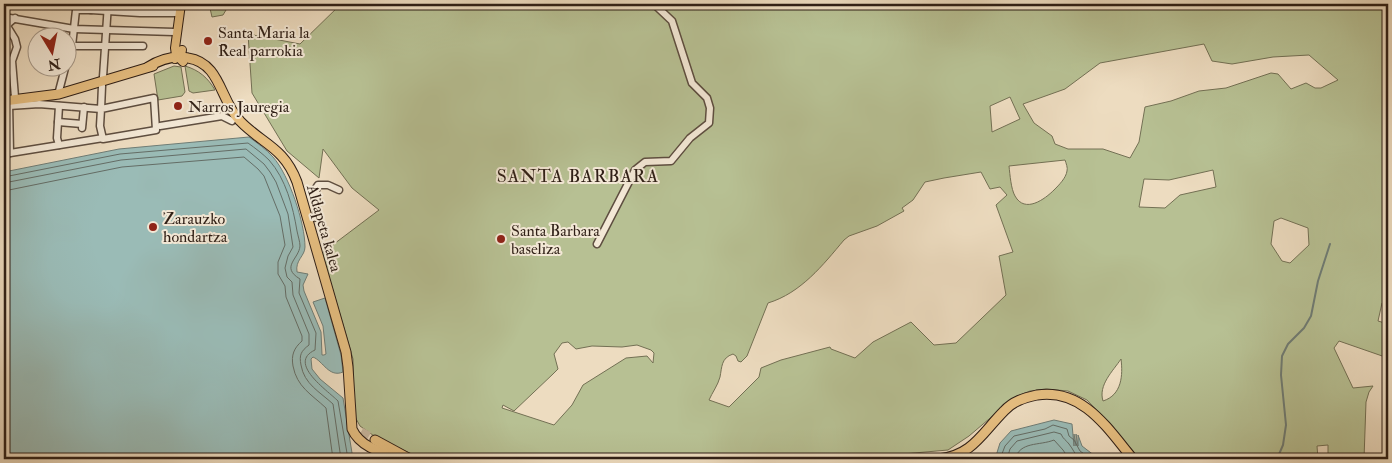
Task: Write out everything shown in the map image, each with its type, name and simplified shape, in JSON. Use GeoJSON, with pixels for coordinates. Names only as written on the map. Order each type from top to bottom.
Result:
{"type":"FeatureCollection","features":[{"type":"Feature","properties":{"kind":"highway"},"geometry":{"type":"LineString","coordinates":[[178,50],[206,65],[215,75]]}},
{"type":"Feature","properties":{"kind":"highway"},"geometry":{"type":"LineString","coordinates":[[9,101],[59,94],[154,64],[172,62],[178,50]]}},
{"type":"Feature","properties":{"kind":"highway"},"geometry":{"type":"LineString","coordinates":[[178,50],[194,65],[215,75]]}},
{"type":"Feature","properties":{"kind":"highway","name":"Aldapeta kalea"},"geometry":{"type":"LineString","coordinates":[[215,75],[235,116],[278,151],[295,176],[346,352],[352,430],[361,442],[404,459]]}},
{"type":"Feature","properties":{"kind":"highway"},"geometry":{"type":"LineString","coordinates":[[938,459],[952,457],[969,448],[1005,410],[1016,402],[1024,398],[1051,394],[1071,398],[1088,408],[1133,459]]}},
{"type":"Feature","properties":{"kind":"highway"},"geometry":{"type":"LineString","coordinates":[[350,416],[354,426],[361,432]]}},
{"type":"Feature","properties":{"kind":"highway"},"geometry":{"type":"LineString","coordinates":[[375,440],[410,459]]}},
{"type":"Feature","properties":{"kind":"main road"},"geometry":{"type":"LineString","coordinates":[[154,64],[178,50],[181,4]]}},
{"type":"Feature","properties":{"kind":"street"},"geometry":{"type":"LineString","coordinates":[[103,77],[108,4]]}},
{"type":"Feature","properties":{"kind":"street"},"geometry":{"type":"LineString","coordinates":[[597,244],[635,170],[646,162],[671,161],[690,138],[709,123],[709,103],[707,98],[692,83],[672,21],[654,4]]}},
{"type":"Feature","properties":{"kind":"street"},"geometry":{"type":"LineString","coordinates":[[74,28],[76,10],[90,7],[107,12],[176,13]]}},
{"type":"Feature","properties":{"kind":"street"},"geometry":{"type":"LineString","coordinates":[[9,101],[101,109],[154,98],[156,130],[7,154],[10,130],[9,101],[12,61],[17,47],[15,39],[7,26],[16,16]]}},
{"type":"Feature","properties":{"kind":"street"},"geometry":{"type":"LineString","coordinates":[[4,17],[16,16],[58,28]]}},
{"type":"Feature","properties":{"kind":"street"},"geometry":{"type":"LineString","coordinates":[[78,29],[105,30],[178,50]]}},
{"type":"Feature","properties":{"kind":"street"},"geometry":{"type":"LineString","coordinates":[[78,46],[143,46]]}},
{"type":"Feature","properties":{"kind":"street"},"geometry":{"type":"LineString","coordinates":[[59,91],[62,78]]}},
{"type":"Feature","properties":{"kind":"street"},"geometry":{"type":"LineString","coordinates":[[102,86],[100,126],[102,138]]}},
{"type":"Feature","properties":{"kind":"street"},"geometry":{"type":"LineString","coordinates":[[59,106],[59,145]]}},
{"type":"Feature","properties":{"kind":"street"},"geometry":{"type":"LineString","coordinates":[[58,122],[82,126],[84,107]]}},
{"type":"Feature","properties":{"kind":"street"},"geometry":{"type":"LineString","coordinates":[[160,126],[222,116],[232,121]]}},
{"type":"Feature","properties":{"kind":"street"},"geometry":{"type":"LineString","coordinates":[[307,219],[317,217],[316,188],[318,184],[328,185],[339,190]]}},
{"type":"Feature","properties":{"kind":"green space"},"geometry":{"type":"Polygon","coordinates":[[[209,4],[225,4],[226,10],[223,15],[212,17],[209,4]]]}},
{"type":"Feature","properties":{"kind":"green space"},"geometry":{"type":"Polygon","coordinates":[[[341,4],[1388,4],[1388,303],[1382,303],[1378,321],[1388,324],[1388,358],[1339,341],[1334,348],[1353,388],[1373,386],[1366,402],[1364,459],[1328,459],[1328,445],[1317,446],[1318,459],[1296,459],[1295,455],[1282,459],[1140,459],[1087,400],[1068,391],[1046,389],[1030,391],[1015,397],[969,436],[948,450],[880,456],[874,459],[441,459],[414,455],[377,438],[360,426],[354,415],[353,359],[322,253],[379,210],[352,188],[323,149],[319,178],[287,151],[252,93],[248,34],[300,44],[341,4]],[[1204,44],[1100,63],[1065,89],[1023,104],[1034,123],[1052,136],[1055,144],[1068,149],[1103,149],[1130,158],[1139,142],[1145,107],[1171,101],[1199,91],[1226,88],[1271,73],[1278,74],[1291,89],[1306,83],[1315,88],[1321,88],[1338,80],[1309,55],[1273,57],[1232,64],[1212,61],[1204,44]],[[1010,97],[990,106],[992,132],[1020,119],[1010,97]],[[1065,160],[1009,166],[1015,196],[1024,204],[1040,201],[1064,179],[1067,168],[1065,160]],[[1213,170],[1169,180],[1144,179],[1139,207],[1165,208],[1180,195],[1216,187],[1213,170]],[[981,172],[925,182],[913,200],[902,208],[904,211],[877,226],[849,236],[801,285],[768,303],[747,356],[741,362],[733,354],[726,358],[718,383],[709,400],[729,407],[759,377],[761,368],[781,360],[830,347],[855,358],[873,342],[911,322],[934,345],[956,343],[1006,295],[999,256],[1013,252],[996,205],[1007,195],[1000,187],[990,189],[981,172]],[[1281,218],[1274,221],[1271,244],[1282,261],[1290,263],[1309,245],[1308,228],[1281,218]],[[568,342],[562,343],[554,354],[558,369],[514,411],[503,405],[502,408],[554,425],[572,405],[583,385],[626,358],[647,356],[653,363],[654,353],[637,345],[622,347],[592,346],[576,349],[568,342]],[[1121,359],[1107,378],[1103,389],[1103,401],[1118,389],[1122,371],[1121,359]]]}},
{"type":"Feature","properties":{"kind":"green space"},"geometry":{"type":"Polygon","coordinates":[[[174,66],[181,67],[185,92],[182,96],[158,100],[154,74],[174,66]]]}},
{"type":"Feature","properties":{"kind":"green space"},"geometry":{"type":"Polygon","coordinates":[[[185,66],[203,75],[215,90],[193,93],[189,91],[185,66]]]}},
{"type":"Feature","properties":{"kind":"water"},"geometry":{"type":"Polygon","coordinates":[[[249,137],[267,151],[279,165],[295,200],[302,225],[305,247],[297,264],[297,272],[308,274],[303,285],[304,291],[321,332],[322,355],[326,354],[323,326],[313,302],[325,298],[341,355],[343,372],[334,373],[330,371],[313,357],[311,359],[312,369],[320,379],[343,398],[353,459],[4,459],[4,172],[119,149],[249,137]]]}},
{"type":"Feature","properties":{"kind":"water"},"geometry":{"type":"Polygon","coordinates":[[[1054,420],[1072,424],[1074,446],[1074,434],[1076,446],[1076,434],[1078,446],[1078,435],[1082,446],[1095,456],[1096,459],[995,459],[1000,443],[1011,431],[1054,420]]]}},
{"type":"Feature","properties":{"kind":"waterway"},"geometry":{"type":"LineString","coordinates":[[1277,459],[1283,445],[1286,425],[1281,375],[1282,356],[1288,344],[1304,328],[1311,316],[1318,281],[1330,244]]}},
{"type":"Feature","properties":{"kind":"tunnel"},"geometry":{"type":"LineString","coordinates":[[361,432],[375,440]]}},
{"type":"Feature","properties":{"kind":"place","name":"Santa Maria la Real parrokia"},"geometry":{"type":"Point","coordinates":[208,41]}},
{"type":"Feature","properties":{"kind":"place","name":"Narros Jauregia"},"geometry":{"type":"Point","coordinates":[178,106]}},
{"type":"Feature","properties":{"kind":"place","name":"Zarauzko hondartza"},"geometry":{"type":"Point","coordinates":[153,227]}},
{"type":"Feature","properties":{"kind":"place","name":"Santa Barbara baseliza"},"geometry":{"type":"Point","coordinates":[501,239]}},
{"type":"Feature","properties":{"kind":"district","name":"SANTA BARBARA"},"geometry":{"type":"Point","coordinates":[578,176]}}]}
